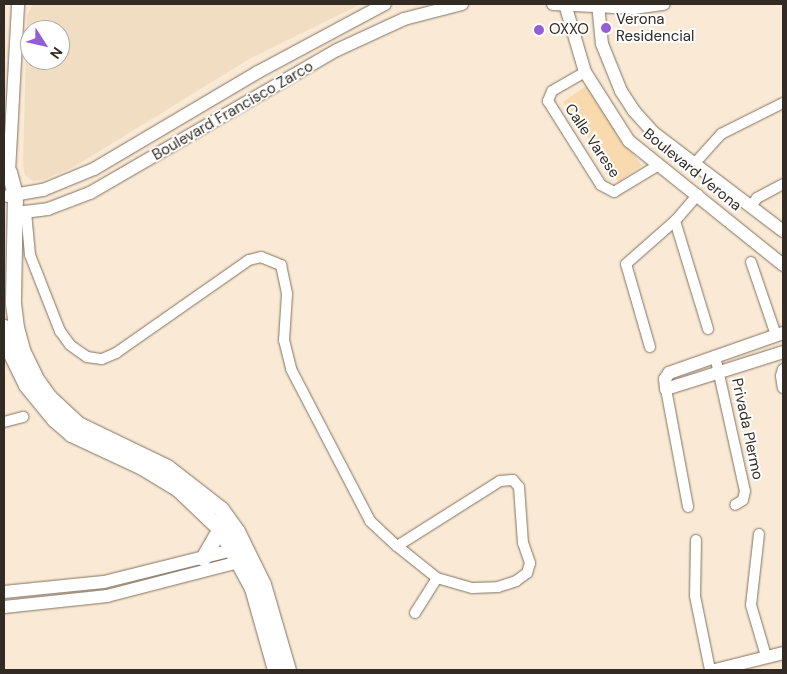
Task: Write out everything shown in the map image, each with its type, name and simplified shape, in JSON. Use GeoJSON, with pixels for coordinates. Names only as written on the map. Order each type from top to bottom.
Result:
{"type":"FeatureCollection","features":[{"type":"Feature","properties":{"kind":"main road"},"geometry":{"type":"LineString","coordinates":[[9,172],[8,194],[15,213],[13,303],[16,327],[22,350],[49,397],[78,424],[147,456],[185,479],[221,509],[243,554],[263,584],[288,670]]}},
{"type":"Feature","properties":{"kind":"main road"},"geometry":{"type":"LineString","coordinates":[[4,327],[11,354],[26,385],[54,419],[70,434],[142,467],[178,489],[243,554],[275,670]]}},
{"type":"Feature","properties":{"kind":"main road"},"geometry":{"type":"LineString","coordinates":[[203,558],[220,529]]}},
{"type":"Feature","properties":{"kind":"street"},"geometry":{"type":"LineString","coordinates":[[9,172],[18,4]]}},
{"type":"Feature","properties":{"kind":"street","name":"Boulevard Francisco Zarco"},"geometry":{"type":"LineString","coordinates":[[8,194],[43,190],[94,169],[258,72],[386,4]]}},
{"type":"Feature","properties":{"kind":"street","name":"Boulevard Francisco Zarco"},"geometry":{"type":"LineString","coordinates":[[15,213],[48,209],[90,193],[337,50],[375,31],[430,10],[462,4]]}},
{"type":"Feature","properties":{"kind":"street"},"geometry":{"type":"LineString","coordinates":[[561,4],[634,8],[664,4]]}},
{"type":"Feature","properties":{"kind":"street","name":"Boulevard Verona"},"geometry":{"type":"LineString","coordinates":[[561,4],[585,72],[617,126],[657,166],[698,196],[783,265]]}},
{"type":"Feature","properties":{"kind":"street","name":"Boulevard Verona"},"geometry":{"type":"LineString","coordinates":[[598,5],[602,44],[621,91],[654,133],[783,231]]}},
{"type":"Feature","properties":{"kind":"street","name":"Calle Varese"},"geometry":{"type":"LineString","coordinates":[[585,72],[552,91],[548,101],[601,185],[614,192],[657,166]]}},
{"type":"Feature","properties":{"kind":"street"},"geometry":{"type":"LineString","coordinates":[[695,163],[721,134],[783,103]]}},
{"type":"Feature","properties":{"kind":"street"},"geometry":{"type":"LineString","coordinates":[[751,206],[757,198],[783,184]]}},
{"type":"Feature","properties":{"kind":"street"},"geometry":{"type":"LineString","coordinates":[[650,347],[626,264],[675,221],[698,196]]}},
{"type":"Feature","properties":{"kind":"street"},"geometry":{"type":"LineString","coordinates":[[15,213],[60,331],[70,345],[87,357],[102,359],[116,353],[249,260],[262,258],[281,265],[288,294],[284,340],[291,370],[370,521],[397,546],[438,578],[472,588],[498,587],[527,573],[530,563],[523,543],[521,493],[517,483],[513,480],[500,482],[397,546]]}},
{"type":"Feature","properties":{"kind":"street"},"geometry":{"type":"LineString","coordinates":[[675,221],[708,329]]}},
{"type":"Feature","properties":{"kind":"street"},"geometry":{"type":"LineString","coordinates":[[688,507],[664,379],[669,373],[780,334],[751,262]]}},
{"type":"Feature","properties":{"kind":"street"},"geometry":{"type":"LineString","coordinates":[[666,389],[719,370],[783,352]]}},
{"type":"Feature","properties":{"kind":"street","name":"Privada Plermo"},"geometry":{"type":"LineString","coordinates":[[715,356],[745,492],[742,500],[735,504]]}},
{"type":"Feature","properties":{"kind":"street"},"geometry":{"type":"LineString","coordinates":[[783,369],[781,376],[783,388]]}},
{"type":"Feature","properties":{"kind":"street"},"geometry":{"type":"LineString","coordinates":[[4,422],[23,417]]}},
{"type":"Feature","properties":{"kind":"street"},"geometry":{"type":"LineString","coordinates":[[759,534],[752,605],[766,656]]}},
{"type":"Feature","properties":{"kind":"street"},"geometry":{"type":"LineString","coordinates":[[696,540],[695,596],[710,670]]}},
{"type":"Feature","properties":{"kind":"street"},"geometry":{"type":"LineString","coordinates":[[4,592],[86,585],[203,558],[243,554]]}},
{"type":"Feature","properties":{"kind":"street"},"geometry":{"type":"LineString","coordinates":[[4,606],[106,596],[243,554]]}},
{"type":"Feature","properties":{"kind":"street"},"geometry":{"type":"LineString","coordinates":[[415,613],[438,578]]}},
{"type":"Feature","properties":{"kind":"street"},"geometry":{"type":"LineString","coordinates":[[715,670],[741,667],[766,656],[783,653]]}},
{"type":"Feature","properties":{"kind":"shaded area"},"geometry":{"type":"Polygon","coordinates":[[[33,4],[361,4],[251,58],[72,168],[43,180],[33,181],[25,175],[23,166],[26,70],[70,70],[70,20],[27,20],[27,15],[33,4]]]}},
{"type":"Feature","properties":{"kind":"shaded area"},"geometry":{"type":"Polygon","coordinates":[[[586,86],[642,165],[619,182],[563,102],[586,86]]]}},
{"type":"Feature","properties":{"kind":"place","name":"Verona Residencial"},"geometry":{"type":"Point","coordinates":[606,28]}},
{"type":"Feature","properties":{"kind":"place","name":"OXXO"},"geometry":{"type":"Point","coordinates":[539,30]}}]}
